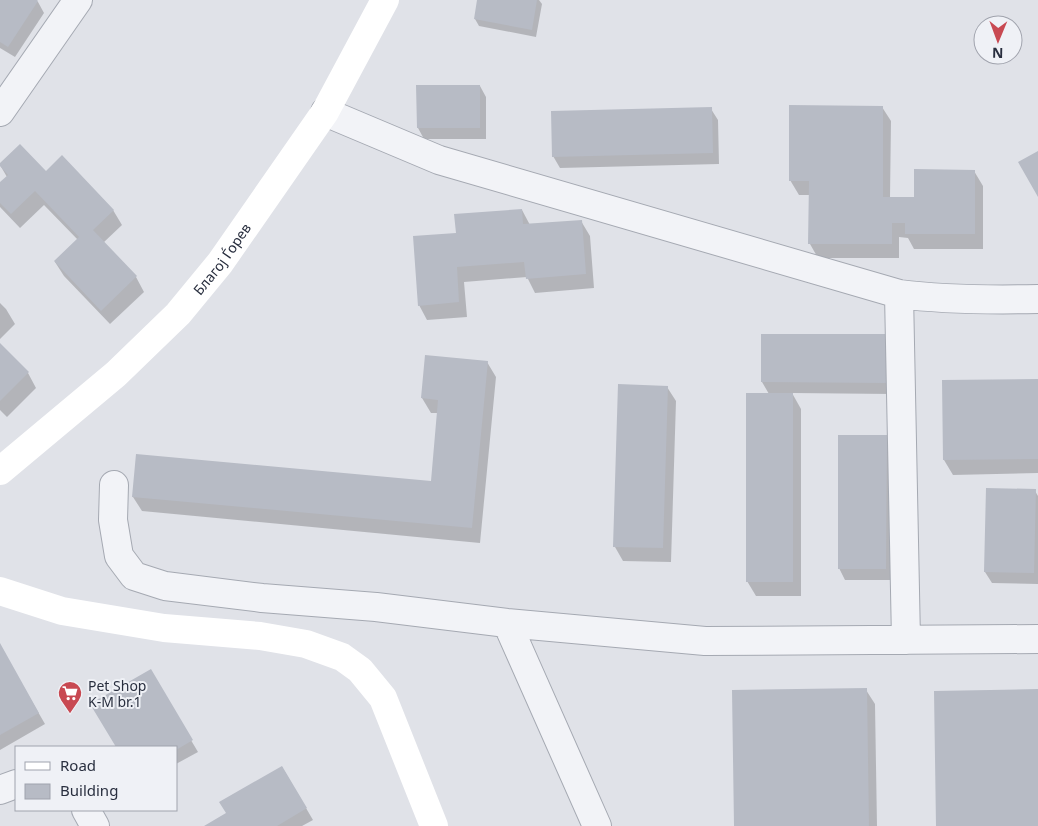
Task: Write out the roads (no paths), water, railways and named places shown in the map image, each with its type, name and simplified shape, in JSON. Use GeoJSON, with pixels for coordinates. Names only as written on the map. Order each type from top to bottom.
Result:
{"type":"FeatureCollection","features":[{"type":"Feature","properties":{"kind":"main road","name":"Благој Ѓорев"},"geometry":{"type":"LineString","coordinates":[[0,471],[116,374],[178,314],[220,263],[325,112],[385,0]]}},
{"type":"Feature","properties":{"kind":"main road"},"geometry":{"type":"LineString","coordinates":[[0,591],[62,611],[164,628],[260,636],[306,644],[342,657],[360,670],[383,698],[434,826]]}},
{"type":"Feature","properties":{"kind":"street"},"geometry":{"type":"LineString","coordinates":[[0,112],[78,0]]}},
{"type":"Feature","properties":{"kind":"street"},"geometry":{"type":"LineString","coordinates":[[325,112],[439,160],[899,294],[976,300],[1038,299]]}},
{"type":"Feature","properties":{"kind":"street"},"geometry":{"type":"LineString","coordinates":[[899,294],[906,640]]}},
{"type":"Feature","properties":{"kind":"street"},"geometry":{"type":"LineString","coordinates":[[114,484],[113,520],[119,556],[134,576],[165,586],[262,598],[376,607],[507,623],[705,641],[1038,639]]}},
{"type":"Feature","properties":{"kind":"street"},"geometry":{"type":"LineString","coordinates":[[507,623],[596,826]]}},
{"type":"Feature","properties":{"kind":"street"},"geometry":{"type":"LineString","coordinates":[[0,790],[15,784]]}},
{"type":"Feature","properties":{"kind":"street"},"geometry":{"type":"LineString","coordinates":[[87,811],[95,826]]}},
{"type":"Feature","properties":{"kind":"place","name":"Pet Shop K-M br.1"},"geometry":{"type":"Point","coordinates":[70,714]}}]}
